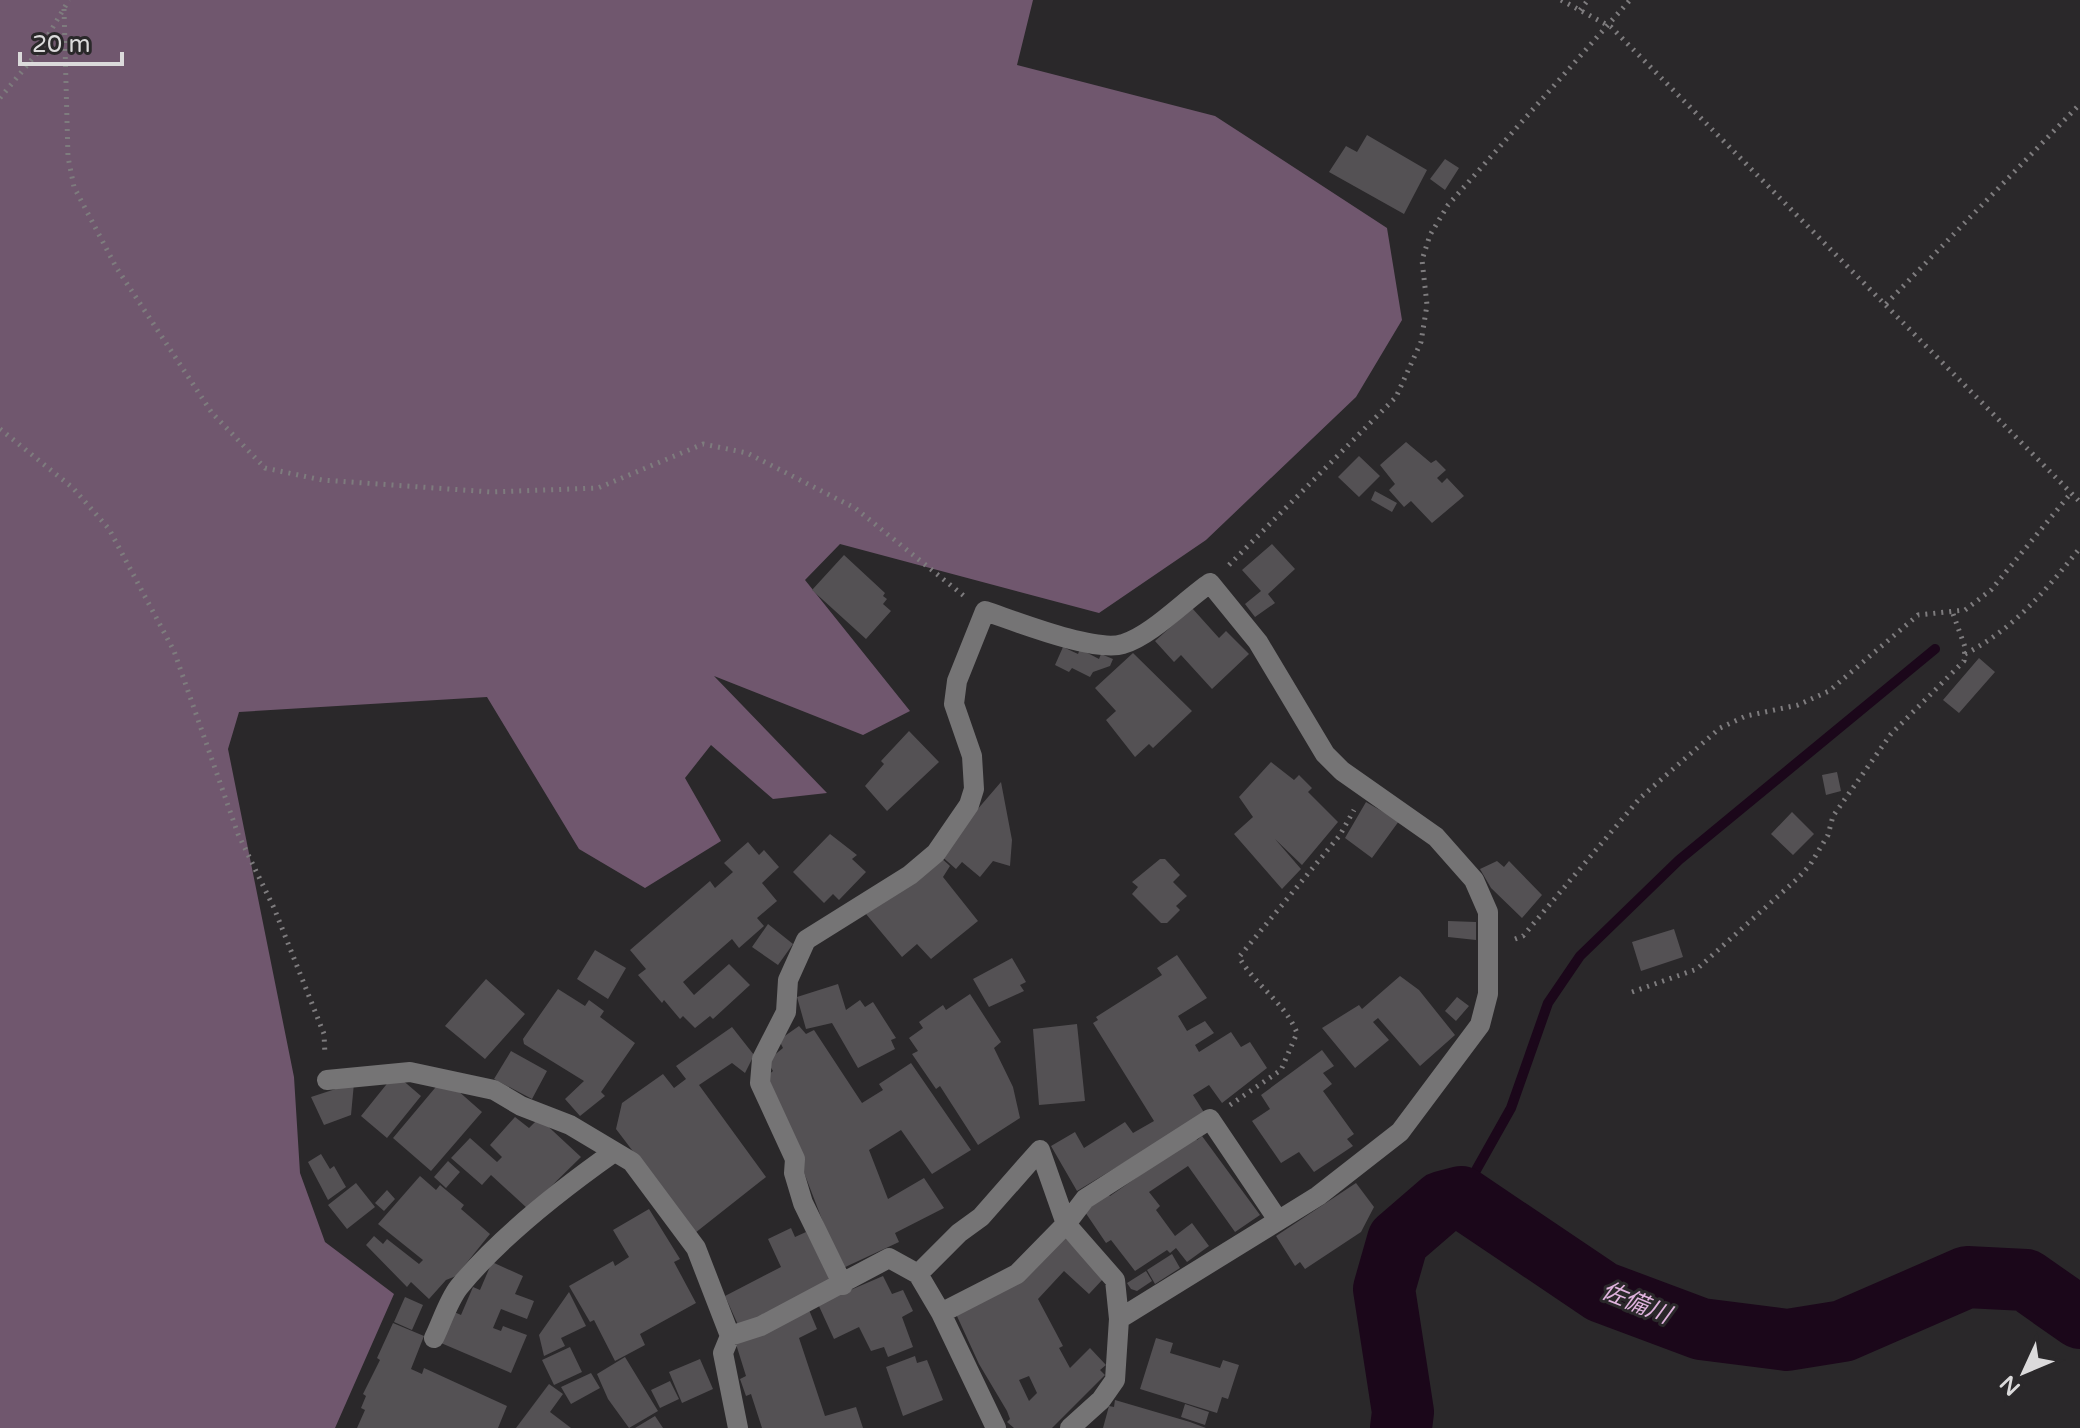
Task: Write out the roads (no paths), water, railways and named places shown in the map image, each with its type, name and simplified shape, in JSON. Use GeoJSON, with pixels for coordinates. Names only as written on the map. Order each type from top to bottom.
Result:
{"type":"FeatureCollection","features":[{"type":"Feature","properties":{"kind":"street"},"geometry":{"type":"LineString","coordinates":[[843,1285],[803,1203],[794,1173],[795,1159],[760,1083],[762,1059],[786,1012],[788,980],[806,940],[910,875],[936,853],[969,805],[974,789],[972,756],[954,704],[957,681],[985,611],[1058,637],[1121,645],[1141,635],[1210,583],[1258,642],[1325,754],[1358,782],[1436,837],[1474,880],[1488,912],[1488,994],[1480,1025],[1400,1132],[1318,1196],[1119,1319]]}},
{"type":"Feature","properties":{"kind":"street"},"geometry":{"type":"LineString","coordinates":[[327,1080],[410,1072],[494,1090],[521,1106],[570,1125],[632,1162],[696,1248],[730,1336],[723,1353],[738,1428]]}},
{"type":"Feature","properties":{"kind":"street"},"geometry":{"type":"LineString","coordinates":[[941,1313],[1017,1274],[1066,1224],[1085,1199],[1210,1119],[1278,1220]]}},
{"type":"Feature","properties":{"kind":"street"},"geometry":{"type":"LineString","coordinates":[[918,1274],[959,1233],[981,1217],[1040,1150],[1066,1224],[1115,1280],[1119,1319],[1115,1380],[1101,1400],[1070,1428]]}},
{"type":"Feature","properties":{"kind":"street"},"geometry":{"type":"LineString","coordinates":[[434,1338],[457,1290],[484,1259],[584,1173],[614,1152]]}},
{"type":"Feature","properties":{"kind":"street"},"geometry":{"type":"LineString","coordinates":[[730,1336],[761,1326],[889,1258],[918,1274],[941,1313],[996,1428]]}},
{"type":"Feature","properties":{"kind":"waterway"},"geometry":{"type":"LineString","coordinates":[[1461,1197],[1511,1108],[1548,1003],[1580,956],[1679,860],[1935,649]]}},
{"type":"Feature","properties":{"kind":"waterway","name":"佐備川"},"geometry":{"type":"LineString","coordinates":[[1401,1428],[1403,1412],[1384,1289],[1398,1240],[1442,1202],[1461,1197],[1602,1292],[1701,1329],[1787,1340],[1843,1331],[1967,1277],[2026,1280],[2080,1318]]}}]}
